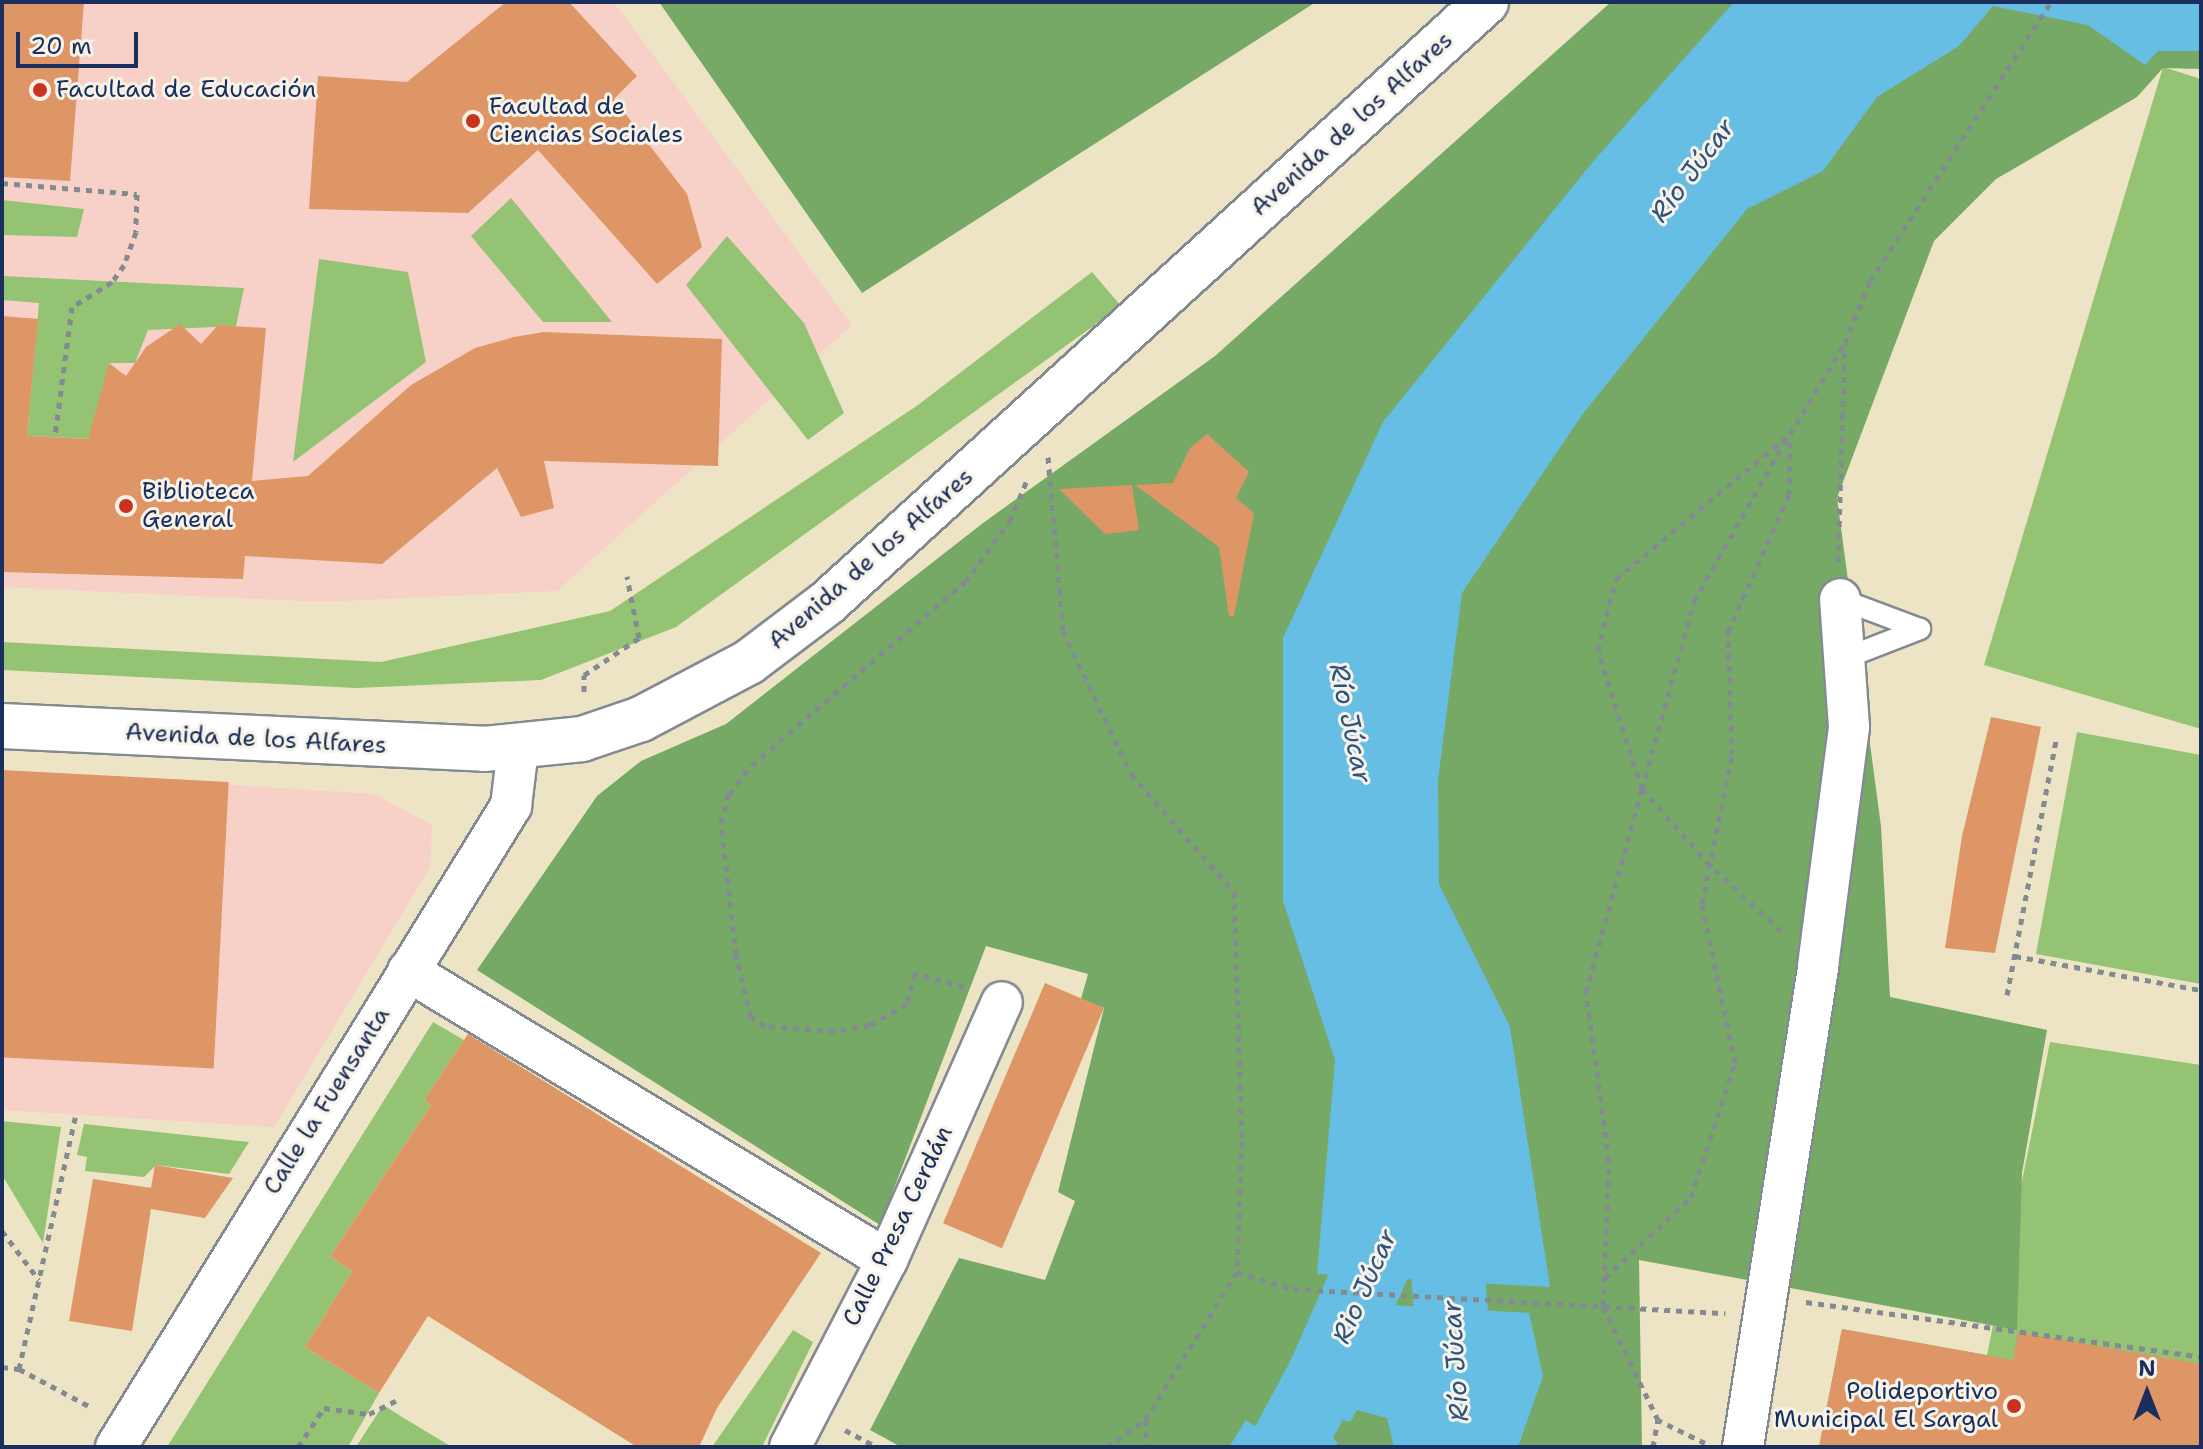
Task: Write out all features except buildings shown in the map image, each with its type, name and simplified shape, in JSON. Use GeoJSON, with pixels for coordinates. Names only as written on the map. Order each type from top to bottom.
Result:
{"type":"FeatureCollection","features":[{"type":"Feature","properties":{"kind":"street","name":"Avenida de los Alfares"},"geometry":{"type":"LineString","coordinates":[[2,726],[518,748],[603,734],[749,662],[827,603],[1041,422],[1486,2]]}},
{"type":"Feature","properties":{"kind":"street"},"geometry":{"type":"LineString","coordinates":[[1743,1447],[1768,1307],[1849,727],[1840,599]]}},
{"type":"Feature","properties":{"kind":"street","name":"Calle la Fuensanta"},"geometry":{"type":"LineString","coordinates":[[116,1447],[511,806],[518,748]]}},
{"type":"Feature","properties":{"kind":"street"},"geometry":{"type":"LineString","coordinates":[[408,971],[887,1260]]}},
{"type":"Feature","properties":{"kind":"street","name":"Calle Presa Cerdán"},"geometry":{"type":"LineString","coordinates":[[790,1447],[887,1260],[1002,1002]]}},
{"type":"Feature","properties":{"kind":"lane"},"geometry":{"type":"LineString","coordinates":[[1840,599],[1920,629],[1843,659]]}},
{"type":"Feature","properties":{"kind":"path"},"geometry":{"type":"LineString","coordinates":[[1653,1447],[1658,1420],[1603,1306],[1609,1161],[1586,992],[1694,601],[1845,343],[1870,281],[2051,2]]}},
{"type":"Feature","properties":{"kind":"path"},"geometry":{"type":"LineString","coordinates":[[2,183],[137,194],[136,232],[124,265],[112,282],[72,307],[55,437]]}},
{"type":"Feature","properties":{"kind":"path"},"geometry":{"type":"LineString","coordinates":[[1840,599],[1836,534],[1845,343]]}},
{"type":"Feature","properties":{"kind":"path"},"geometry":{"type":"LineString","coordinates":[[1002,1002],[915,973],[907,1004],[870,1025],[835,1031],[765,1026],[751,1017],[741,984],[721,823],[729,794],[752,765],[965,582],[1010,521],[1041,422]]}},
{"type":"Feature","properties":{"kind":"path"},"geometry":{"type":"LineString","coordinates":[[1041,422],[1063,631],[1131,774],[1234,892],[1242,1141],[1237,1272],[1146,1419],[1107,1447]]}},
{"type":"Feature","properties":{"kind":"path"},"geometry":{"type":"LineString","coordinates":[[1790,434],[1616,579],[1598,651],[1642,789],[1710,865],[1818,966]]}},
{"type":"Feature","properties":{"kind":"path"},"geometry":{"type":"LineString","coordinates":[[1604,1279],[1691,1197],[1735,1063],[1702,904],[1732,755],[1728,632],[1789,495],[1790,434]]}},
{"type":"Feature","properties":{"kind":"path"},"geometry":{"type":"LineString","coordinates":[[582,693],[584,675],[639,638],[627,576]]}},
{"type":"Feature","properties":{"kind":"path"},"geometry":{"type":"LineString","coordinates":[[2007,995],[2056,741]]}},
{"type":"Feature","properties":{"kind":"path"},"geometry":{"type":"LineString","coordinates":[[2015,956],[2201,990]]}},
{"type":"Feature","properties":{"kind":"path"},"geometry":{"type":"LineString","coordinates":[[19,1369],[76,1115]]}},
{"type":"Feature","properties":{"kind":"path"},"geometry":{"type":"LineString","coordinates":[[2,1231],[39,1281]]}},
{"type":"Feature","properties":{"kind":"path"},"geometry":{"type":"LineString","coordinates":[[1237,1272],[1293,1289],[1603,1306],[1768,1307],[2201,1357]]}},
{"type":"Feature","properties":{"kind":"path"},"geometry":{"type":"LineString","coordinates":[[2,1367],[19,1369],[89,1406]]}},
{"type":"Feature","properties":{"kind":"path"},"geometry":{"type":"LineString","coordinates":[[298,1447],[324,1408],[369,1414],[396,1401]]}},
{"type":"Feature","properties":{"kind":"path"},"geometry":{"type":"LineString","coordinates":[[1146,1419],[1146,1447]]}},
{"type":"Feature","properties":{"kind":"path"},"geometry":{"type":"LineString","coordinates":[[1658,1420],[1713,1447]]}},
{"type":"Feature","properties":{"kind":"shaded area"},"geometry":{"type":"Polygon","coordinates":[[[2,2],[614,2],[852,325],[557,591],[322,602],[2,587],[2,2]]]}},
{"type":"Feature","properties":{"kind":"shaded area"},"geometry":{"type":"Polygon","coordinates":[[[2,770],[374,794],[432,825],[430,867],[274,1127],[2,1110],[2,770]]]}},
{"type":"Feature","properties":{"kind":"green space"},"geometry":{"type":"Polygon","coordinates":[[[659,2],[1316,2],[862,293],[659,2]]]}},
{"type":"Feature","properties":{"kind":"green space"},"geometry":{"type":"Polygon","coordinates":[[[1611,2],[2201,2],[2201,69],[2163,68],[2137,97],[1996,179],[1934,241],[1837,498],[1881,826],[1890,997],[2047,1030],[2022,1173],[2017,1330],[1639,1260],[1642,1447],[901,1447],[870,1430],[959,1258],[1045,1280],[1075,1201],[1058,1192],[1104,1008],[1081,999],[1088,974],[986,946],[880,1225],[477,970],[597,796],[641,761],[726,724],[983,523],[1215,356],[1611,2]]]}},
{"type":"Feature","properties":{"kind":"green space"},"geometry":{"type":"Polygon","coordinates":[[[2163,67],[2201,79],[2201,729],[1984,665],[2163,67]]]}},
{"type":"Feature","properties":{"kind":"green space"},"geometry":{"type":"Polygon","coordinates":[[[511,198],[612,322],[543,322],[471,236],[511,198]]]}},
{"type":"Feature","properties":{"kind":"green space"},"geometry":{"type":"Polygon","coordinates":[[[2,200],[84,209],[77,237],[2,235],[2,200]]]}},
{"type":"Feature","properties":{"kind":"green space"},"geometry":{"type":"Polygon","coordinates":[[[727,236],[804,323],[844,413],[808,440],[686,285],[727,236]]]}},
{"type":"Feature","properties":{"kind":"green space"},"geometry":{"type":"Polygon","coordinates":[[[319,259],[408,272],[426,362],[293,462],[319,259]]]}},
{"type":"Feature","properties":{"kind":"green space"},"geometry":{"type":"Polygon","coordinates":[[[1092,272],[1121,306],[676,627],[541,680],[356,688],[2,670],[2,642],[381,662],[610,611],[918,405],[1092,272]]]}},
{"type":"Feature","properties":{"kind":"green space"},"geometry":{"type":"Polygon","coordinates":[[[2,276],[244,288],[236,326],[148,330],[135,363],[109,363],[92,439],[27,436],[39,303],[2,300],[2,276]]]}},
{"type":"Feature","properties":{"kind":"green space"},"geometry":{"type":"Polygon","coordinates":[[[2077,732],[2201,755],[2201,984],[2036,954],[2077,732]]]}},
{"type":"Feature","properties":{"kind":"green space"},"geometry":{"type":"Polygon","coordinates":[[[433,1022],[464,1040],[424,1100],[431,1105],[330,1256],[352,1271],[305,1347],[379,1393],[348,1447],[167,1447],[433,1022]]]}},
{"type":"Feature","properties":{"kind":"green space"},"geometry":{"type":"Polygon","coordinates":[[[2050,1042],[2201,1065],[2201,1447],[1819,1447],[1842,1329],[1987,1355],[2050,1042]]]}},
{"type":"Feature","properties":{"kind":"green space"},"geometry":{"type":"Polygon","coordinates":[[[2,1121],[61,1127],[43,1243],[2,1175],[2,1121]]]}},
{"type":"Feature","properties":{"kind":"green space"},"geometry":{"type":"Polygon","coordinates":[[[84,1124],[249,1142],[229,1174],[156,1165],[144,1177],[85,1171],[87,1157],[77,1155],[84,1124]]]}},
{"type":"Feature","properties":{"kind":"green space"},"geometry":{"type":"Polygon","coordinates":[[[793,1330],[813,1342],[762,1447],[712,1447],[793,1330]]]}},
{"type":"Feature","properties":{"kind":"green space"},"geometry":{"type":"Polygon","coordinates":[[[383,1405],[407,1420],[452,1447],[356,1447],[383,1405]]]}},
{"type":"Feature","properties":{"kind":"water"},"geometry":{"type":"Polygon","coordinates":[[[1734,2],[2201,2],[2201,44],[2198,51],[2158,51],[2145,65],[2088,25],[1993,6],[1959,46],[1877,97],[1823,171],[1747,209],[1582,415],[1462,593],[1438,780],[1439,884],[1510,1027],[1550,1287],[1317,1274],[1335,1060],[1283,901],[1283,638],[1383,422],[1591,164],[1734,2]]]}},
{"type":"Feature","properties":{"kind":"water"},"geometry":{"type":"Polygon","coordinates":[[[1321,1301],[1529,1313],[1543,1376],[1518,1447],[1394,1447],[1387,1418],[1357,1410],[1350,1422],[1326,1415],[1313,1418],[1338,1443],[1334,1447],[1229,1447],[1246,1420],[1276,1441],[1280,1428],[1262,1414],[1292,1358],[1313,1384],[1314,1369],[1300,1356],[1324,1340],[1321,1301]]]}},
{"type":"Feature","properties":{"kind":"waterway","name":"Río Júcar"},"geometry":{"type":"LineString","coordinates":[[1441,1180],[1461,1447]]}},
{"type":"Feature","properties":{"kind":"waterway","name":"Rio Júcar"},"geometry":{"type":"LineString","coordinates":[[1286,1447],[1322,1381],[1409,1184]]}},
{"type":"Feature","properties":{"kind":"place","name":"Facultad de Educación"},"geometry":{"type":"Point","coordinates":[40,90]}},
{"type":"Feature","properties":{"kind":"place","name":"Facultad de Ciencias Sociales"},"geometry":{"type":"Point","coordinates":[473,121]}},
{"type":"Feature","properties":{"kind":"place","name":"Biblioteca General"},"geometry":{"type":"Point","coordinates":[126,506]}},
{"type":"Feature","properties":{"kind":"place","name":"Polideportivo Municipal El Sargal"},"geometry":{"type":"Point","coordinates":[2014,1406]}}]}
